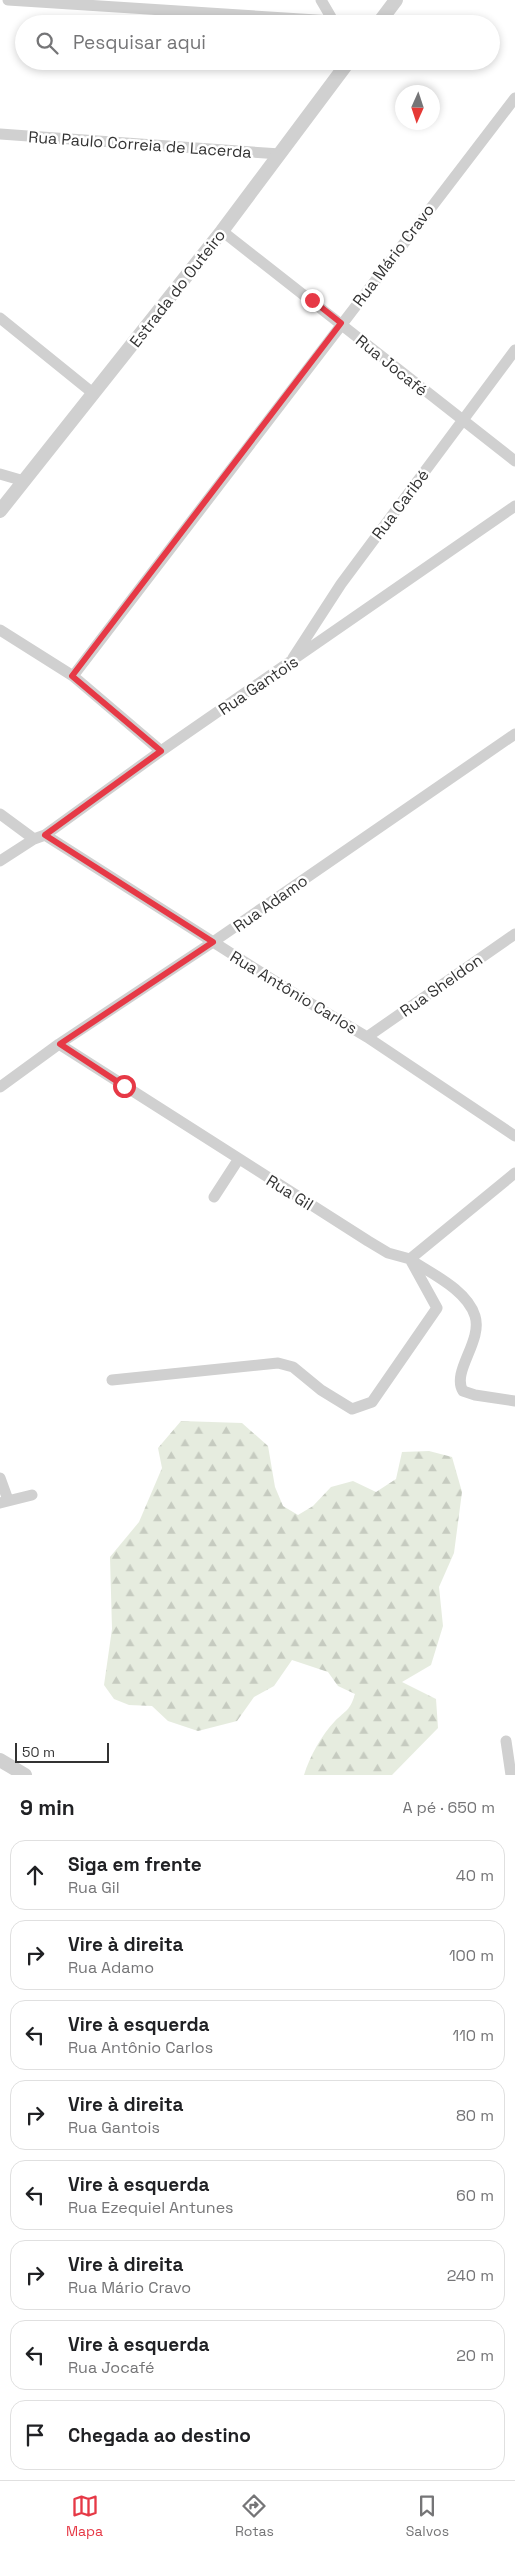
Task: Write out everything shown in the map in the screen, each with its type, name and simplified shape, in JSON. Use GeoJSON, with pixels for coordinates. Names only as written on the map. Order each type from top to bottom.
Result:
{"type":"FeatureCollection","features":[{"type":"Feature","properties":{"kind":"street"},"geometry":{"type":"LineString","coordinates":[[8,0],[78,2],[226,15]]}},
{"type":"Feature","properties":{"kind":"street"},"geometry":{"type":"LineString","coordinates":[[186,12],[188,0]]}},
{"type":"Feature","properties":{"kind":"street"},"geometry":{"type":"LineString","coordinates":[[321,0],[329,15]]}},
{"type":"Feature","properties":{"kind":"street"},"geometry":{"type":"LineString","coordinates":[[385,15],[396,0]]}},
{"type":"Feature","properties":{"kind":"street","name":"Estrada do Outeiro"},"geometry":{"type":"LineString","coordinates":[[0,511],[222,232],[342,70]]}},
{"type":"Feature","properties":{"kind":"street","name":"Rua Mário Cravo"},"geometry":{"type":"LineString","coordinates":[[72,676],[515,98]]}},
{"type":"Feature","properties":{"kind":"street","name":"Rua Paulo Correia de Lacerda"},"geometry":{"type":"LineString","coordinates":[[0,134],[280,154]]}},
{"type":"Feature","properties":{"kind":"street","name":"Rua Jocafé"},"geometry":{"type":"LineString","coordinates":[[222,232],[341,323],[461,421],[515,461]]}},
{"type":"Feature","properties":{"kind":"street"},"geometry":{"type":"LineString","coordinates":[[0,318],[94,394]]}},
{"type":"Feature","properties":{"kind":"street","name":"Rua Caribé"},"geometry":{"type":"LineString","coordinates":[[291,662],[340,584],[515,350]]}},
{"type":"Feature","properties":{"kind":"street"},"geometry":{"type":"LineString","coordinates":[[0,474],[24,481]]}},
{"type":"Feature","properties":{"kind":"street","name":"Rua Gantois"},"geometry":{"type":"LineString","coordinates":[[0,862],[40,837],[515,506]]}},
{"type":"Feature","properties":{"kind":"street"},"geometry":{"type":"LineString","coordinates":[[0,630],[72,676],[161,751]]}},
{"type":"Feature","properties":{"kind":"street","name":"Rua Adamo"},"geometry":{"type":"LineString","coordinates":[[0,1087],[60,1044],[213,942],[515,734]]}},
{"type":"Feature","properties":{"kind":"street","name":"Rua Antônio Carlos"},"geometry":{"type":"LineString","coordinates":[[0,814],[367,1036],[515,1136]]}},
{"type":"Feature","properties":{"kind":"street","name":"Rua Sheldon"},"geometry":{"type":"LineString","coordinates":[[367,1036],[515,934]]}},
{"type":"Feature","properties":{"kind":"street","name":"Rua Gil"},"geometry":{"type":"LineString","coordinates":[[60,1044],[238,1160],[368,1241],[388,1253],[410,1259],[450,1285],[464,1299],[475,1316],[476,1329],[472,1348],[461,1374],[460,1382],[463,1391],[475,1395],[515,1401]]}},
{"type":"Feature","properties":{"kind":"street"},"geometry":{"type":"LineString","coordinates":[[214,1197],[238,1160]]}},
{"type":"Feature","properties":{"kind":"street"},"geometry":{"type":"LineString","coordinates":[[112,1380],[278,1363],[293,1368],[321,1390],[352,1409],[372,1402],[437,1308],[410,1259],[515,1173]]}},
{"type":"Feature","properties":{"kind":"street"},"geometry":{"type":"LineString","coordinates":[[0,1478],[4,1502],[32,1495]]}},
{"type":"Feature","properties":{"kind":"street"},"geometry":{"type":"LineString","coordinates":[[506,1741],[511,1775]]}},
{"type":"Feature","properties":{"kind":"street"},"geometry":{"type":"LineString","coordinates":[[0,1760],[25,1775]]}},
{"type":"Feature","properties":{"kind":"green space"},"geometry":{"type":"Polygon","coordinates":[[[181,1421],[242,1423],[268,1446],[275,1487],[283,1506],[298,1515],[313,1506],[331,1487],[353,1481],[376,1492],[396,1479],[402,1452],[429,1451],[452,1457],[462,1492],[454,1553],[439,1587],[443,1626],[431,1665],[402,1682],[436,1699],[438,1728],[392,1775],[304,1775],[309,1761],[321,1740],[335,1721],[349,1707],[355,1694],[338,1686],[328,1672],[292,1660],[274,1686],[254,1697],[237,1721],[198,1731],[168,1721],[152,1706],[129,1705],[114,1699],[104,1685],[112,1629],[110,1557],[139,1522],[162,1468],[158,1448],[181,1421]]]}},
{"type":"Feature","properties":{"kind":"route"},"geometry":{"type":"LineString","coordinates":[[124,1086],[60,1044],[213,942],[45,835],[161,751],[72,676],[341,323],[312,300]]}}]}
